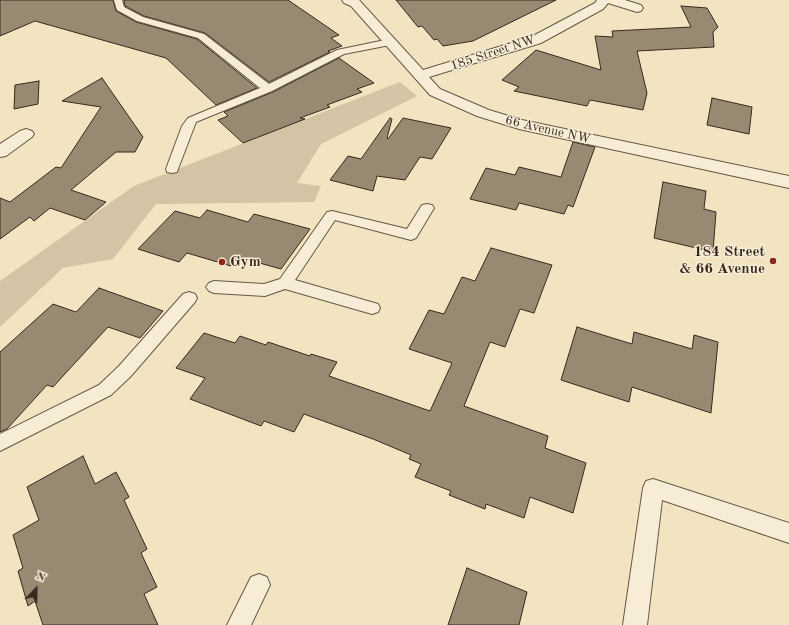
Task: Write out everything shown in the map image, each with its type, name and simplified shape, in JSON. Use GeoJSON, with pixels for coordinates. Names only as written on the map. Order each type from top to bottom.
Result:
{"type":"FeatureCollection","features":[{"type":"Feature","properties":{"kind":"street","name":"66 Avenue NW"},"geometry":{"type":"LineString","coordinates":[[348,0],[355,3],[435,92],[496,118],[789,182]]}},
{"type":"Feature","properties":{"kind":"street","name":"185 Street NW"},"geometry":{"type":"LineString","coordinates":[[420,75],[536,40],[599,6],[604,0]]}},
{"type":"Feature","properties":{"kind":"street"},"geometry":{"type":"LineString","coordinates":[[612,0],[637,8]]}},
{"type":"Feature","properties":{"kind":"street"},"geometry":{"type":"LineString","coordinates":[[0,152],[26,134]]}},
{"type":"Feature","properties":{"kind":"lane"},"geometry":{"type":"LineString","coordinates":[[118,0],[120,8],[140,19],[201,36],[268,89]]}},
{"type":"Feature","properties":{"kind":"lane"},"geometry":{"type":"LineString","coordinates":[[172,169],[188,126],[192,120],[268,89],[341,52],[390,42]]}},
{"type":"Feature","properties":{"kind":"lane"},"geometry":{"type":"LineString","coordinates":[[285,283],[332,215],[411,235],[427,208]]}},
{"type":"Feature","properties":{"kind":"lane"},"geometry":{"type":"LineString","coordinates":[[214,288],[265,290],[285,283],[372,308]]}},
{"type":"Feature","properties":{"kind":"lane"},"geometry":{"type":"LineString","coordinates":[[0,443],[105,390],[125,372],[189,298]]}},
{"type":"Feature","properties":{"kind":"lane"},"geometry":{"type":"LineString","coordinates":[[634,625],[653,488],[789,533]]}},
{"type":"Feature","properties":{"kind":"lane"},"geometry":{"type":"LineString","coordinates":[[239,625],[259,585]]}},
{"type":"Feature","properties":{"kind":"shaded area"},"geometry":{"type":"Polygon","coordinates":[[[400,82],[417,96],[321,144],[297,183],[321,186],[314,202],[156,204],[113,259],[63,268],[0,327],[0,281],[134,186],[400,82]]]}},
{"type":"Feature","properties":{"kind":"building"},"geometry":{"type":"Polygon","coordinates":[[[0,0],[113,0],[116,11],[136,22],[197,39],[257,88],[216,105],[166,58],[35,21],[0,36],[0,0]]]}},
{"type":"Feature","properties":{"kind":"building"},"geometry":{"type":"Polygon","coordinates":[[[124,0],[288,0],[339,35],[331,38],[342,46],[328,51],[330,52],[269,82],[205,33],[144,16],[125,6],[124,0]]]}},
{"type":"Feature","properties":{"kind":"building"},"geometry":{"type":"Polygon","coordinates":[[[396,0],[556,0],[473,41],[443,46],[437,39],[434,40],[422,26],[418,27],[396,0]]]}},
{"type":"Feature","properties":{"kind":"building"},"geometry":{"type":"Polygon","coordinates":[[[681,6],[707,8],[718,27],[713,32],[714,47],[637,51],[647,93],[643,110],[590,100],[587,106],[514,91],[519,87],[502,80],[536,50],[601,70],[595,36],[613,37],[612,31],[691,27],[681,6]]]}},
{"type":"Feature","properties":{"kind":"building"},"geometry":{"type":"Polygon","coordinates":[[[339,58],[374,83],[357,89],[362,92],[327,105],[330,107],[300,118],[305,119],[243,143],[218,120],[228,116],[224,112],[273,92],[339,58]]]}},
{"type":"Feature","properties":{"kind":"building"},"geometry":{"type":"Polygon","coordinates":[[[102,78],[143,137],[135,152],[116,152],[71,190],[106,202],[85,220],[50,208],[34,221],[30,217],[0,239],[0,198],[10,202],[56,167],[61,168],[101,107],[62,101],[102,78]]]}},
{"type":"Feature","properties":{"kind":"building"},"geometry":{"type":"Polygon","coordinates":[[[39,81],[38,104],[14,109],[15,85],[39,81]]]}},
{"type":"Feature","properties":{"kind":"building"},"geometry":{"type":"Polygon","coordinates":[[[712,98],[752,107],[749,134],[707,125],[712,98]]]}},
{"type":"Feature","properties":{"kind":"building"},"geometry":{"type":"Polygon","coordinates":[[[390,118],[392,119],[388,139],[403,118],[451,128],[432,159],[420,157],[405,180],[377,176],[373,191],[330,180],[348,156],[361,159],[390,118]]]}},
{"type":"Feature","properties":{"kind":"building"},"geometry":{"type":"Polygon","coordinates":[[[573,142],[595,147],[573,207],[568,205],[564,214],[519,203],[516,210],[470,199],[486,168],[515,175],[519,167],[561,177],[573,142]]]}},
{"type":"Feature","properties":{"kind":"building"},"geometry":{"type":"Polygon","coordinates":[[[663,182],[706,191],[704,209],[716,212],[713,252],[654,238],[663,182]]]}},
{"type":"Feature","properties":{"kind":"building"},"geometry":{"type":"Polygon","coordinates":[[[207,210],[248,222],[254,214],[310,229],[281,269],[238,257],[231,266],[187,253],[179,262],[138,249],[175,211],[200,218],[207,210]]]}},
{"type":"Feature","properties":{"kind":"building"},"geometry":{"type":"Polygon","coordinates":[[[491,248],[552,265],[534,313],[520,309],[505,347],[490,342],[464,406],[548,436],[545,448],[586,463],[573,513],[530,497],[524,518],[486,504],[485,509],[449,495],[451,491],[415,477],[421,464],[409,459],[411,455],[373,439],[304,414],[294,432],[264,421],[261,426],[190,399],[205,378],[176,368],[204,333],[235,343],[240,336],[266,345],[268,342],[310,356],[311,354],[337,362],[329,376],[430,411],[452,363],[409,349],[429,310],[444,314],[462,277],[475,281],[491,248]]]}},
{"type":"Feature","properties":{"kind":"building"},"geometry":{"type":"Polygon","coordinates":[[[99,288],[163,311],[140,338],[108,327],[53,387],[47,385],[7,429],[0,432],[0,352],[53,304],[76,312],[99,288]]]}},
{"type":"Feature","properties":{"kind":"building"},"geometry":{"type":"Polygon","coordinates":[[[577,327],[632,344],[634,332],[692,349],[694,335],[718,342],[711,413],[632,387],[629,402],[561,380],[577,327]]]}},
{"type":"Feature","properties":{"kind":"building"},"geometry":{"type":"Polygon","coordinates":[[[83,456],[95,484],[116,472],[129,497],[124,500],[147,549],[141,553],[157,587],[144,594],[158,625],[43,625],[35,601],[28,606],[18,571],[23,568],[13,535],[39,520],[27,487],[83,456]]]}},
{"type":"Feature","properties":{"kind":"building"},"geometry":{"type":"Polygon","coordinates":[[[467,568],[527,592],[519,625],[448,625],[467,568]]]}},
{"type":"Feature","properties":{"kind":"place","name":"184 Street & 66 Avenue"},"geometry":{"type":"Point","coordinates":[773,261]}},
{"type":"Feature","properties":{"kind":"place","name":"Gym"},"geometry":{"type":"Point","coordinates":[222,262]}}]}
